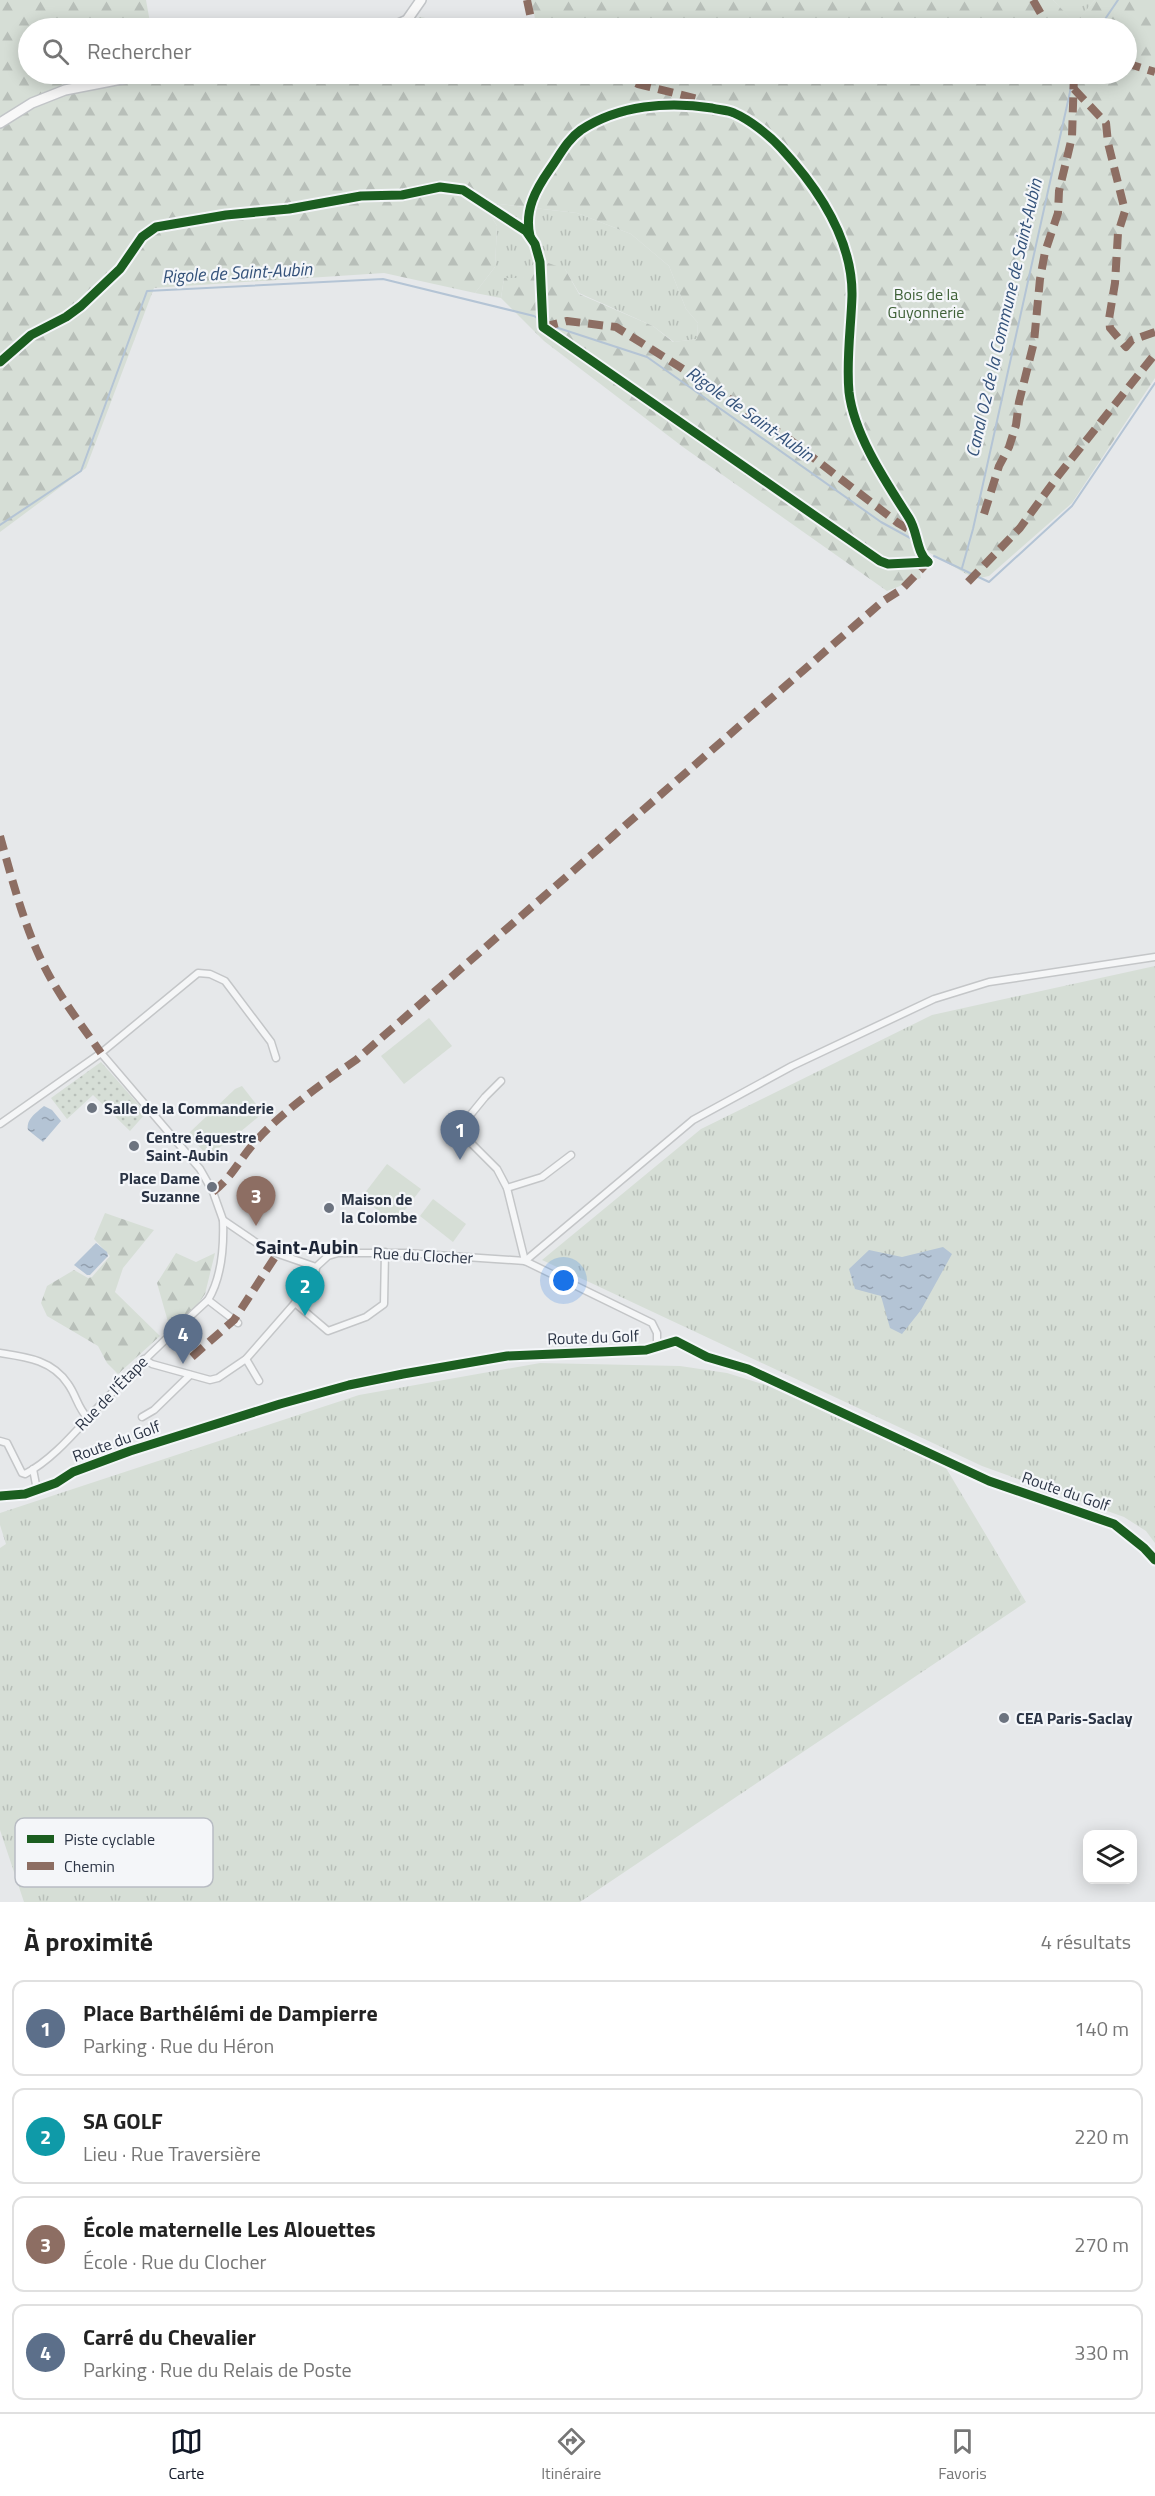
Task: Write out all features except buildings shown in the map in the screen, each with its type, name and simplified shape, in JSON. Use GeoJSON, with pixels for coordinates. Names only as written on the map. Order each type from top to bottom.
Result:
{"type":"FeatureCollection","features":[{"type":"Feature","properties":{"kind":"main road"},"geometry":{"type":"LineString","coordinates":[[408,18],[421,0]]}},
{"type":"Feature","properties":{"kind":"main road"},"geometry":{"type":"LineString","coordinates":[[0,123],[32,103],[65,90],[96,84]]}},
{"type":"Feature","properties":{"kind":"street"},"geometry":{"type":"LineString","coordinates":[[525,1261],[693,1120],[813,1056],[934,999],[990,982],[1155,957]]}},
{"type":"Feature","properties":{"kind":"street"},"geometry":{"type":"LineString","coordinates":[[0,1124],[101,1053],[198,973],[210,974],[225,981],[271,1042],[276,1058]]}},
{"type":"Feature","properties":{"kind":"street"},"geometry":{"type":"LineString","coordinates":[[101,1053],[200,1169],[213,1192],[223,1220],[267,1250],[316,1267],[315,1277],[246,1359],[215,1380],[152,1365],[144,1359]]}},
{"type":"Feature","properties":{"kind":"street"},"geometry":{"type":"LineString","coordinates":[[501,1081],[458,1130],[497,1169],[507,1188],[525,1261]]}},
{"type":"Feature","properties":{"kind":"street"},"geometry":{"type":"LineString","coordinates":[[507,1188],[542,1177],[572,1155]]}},
{"type":"Feature","properties":{"kind":"street","name":"Rue de l'Étape"},"geometry":{"type":"LineString","coordinates":[[33,1469],[58,1449],[144,1359],[208,1300],[214,1290],[222,1256],[223,1220]]}},
{"type":"Feature","properties":{"kind":"street","name":"Rue du Clocher"},"geometry":{"type":"LineString","coordinates":[[316,1267],[328,1256],[338,1252],[385,1252],[525,1261]]}},
{"type":"Feature","properties":{"kind":"street"},"geometry":{"type":"LineString","coordinates":[[295,1303],[328,1331],[366,1317],[384,1304],[385,1252]]}},
{"type":"Feature","properties":{"kind":"street"},"geometry":{"type":"LineString","coordinates":[[525,1261],[652,1323],[657,1333],[657,1346]]}},
{"type":"Feature","properties":{"kind":"street"},"geometry":{"type":"LineString","coordinates":[[208,1300],[238,1323]]}},
{"type":"Feature","properties":{"kind":"street","name":"Route du Golf"},"geometry":{"type":"LineString","coordinates":[[0,1496],[25,1494],[59,1481],[73,1472],[130,1451],[349,1385],[507,1356],[646,1350],[676,1341],[686,1344],[707,1357],[748,1369],[989,1481],[1114,1524],[1132,1537],[1155,1560]]}},
{"type":"Feature","properties":{"kind":"street"},"geometry":{"type":"LineString","coordinates":[[0,1353],[23,1356],[47,1364],[68,1383],[82,1412],[87,1417]]}},
{"type":"Feature","properties":{"kind":"street"},"geometry":{"type":"LineString","coordinates":[[246,1359],[259,1381]]}},
{"type":"Feature","properties":{"kind":"street"},"geometry":{"type":"LineString","coordinates":[[142,1417],[154,1410],[190,1375]]}},
{"type":"Feature","properties":{"kind":"street"},"geometry":{"type":"LineString","coordinates":[[0,1441],[7,1443],[22,1473],[25,1474],[33,1469],[37,1490]]}},
{"type":"Feature","properties":{"kind":"green space","name":"Bois de la Guyonnerie"},"geometry":{"type":"Polygon","coordinates":[[[0,0],[146,0],[149,18],[18,18],[18,84],[1137,84],[1137,18],[1079,18],[1095,0],[1155,0],[1155,378],[1072,503],[989,576],[975,579],[925,550],[915,547],[921,578],[887,591],[683,447],[544,341],[501,298],[504,278],[523,278],[537,259],[565,269],[579,294],[653,326],[673,342],[697,339],[698,323],[686,309],[669,266],[631,234],[577,213],[483,202],[497,226],[495,267],[475,293],[384,273],[154,288],[86,468],[0,532],[0,0]]]}},
{"type":"Feature","properties":{"kind":"green space","name":"Bois de la Guyonnerie"},"geometry":{"type":"Polygon","coordinates":[[[531,0],[1053,0],[1070,18],[535,18],[531,0]]]}},
{"type":"Feature","properties":{"kind":"green space"},"geometry":{"type":"Polygon","coordinates":[[[1053,0],[1095,0],[1080,18],[1070,18],[1053,0]]]}},
{"type":"Feature","properties":{"kind":"green space"},"geometry":{"type":"Polygon","coordinates":[[[483,202],[577,213],[631,234],[669,266],[686,309],[698,323],[697,339],[674,342],[653,326],[579,293],[565,269],[523,278],[504,278],[501,298],[475,293],[495,267],[497,226],[483,202]]]}},
{"type":"Feature","properties":{"kind":"green space"},"geometry":{"type":"Polygon","coordinates":[[[1155,966],[1155,1543],[1146,1531],[1124,1517],[982,1466],[542,1260],[701,1129],[932,1015],[1155,966]]]}},
{"type":"Feature","properties":{"kind":"green space"},"geometry":{"type":"Polygon","coordinates":[[[429,1018],[452,1046],[404,1084],[381,1056],[429,1018]]]}},
{"type":"Feature","properties":{"kind":"green space"},"geometry":{"type":"Polygon","coordinates":[[[101,1062],[146,1113],[130,1131],[93,1095],[67,1119],[51,1098],[101,1062]]]}},
{"type":"Feature","properties":{"kind":"green space"},"geometry":{"type":"Polygon","coordinates":[[[242,1086],[263,1113],[228,1142],[207,1155],[188,1134],[235,1089],[242,1086]]]}},
{"type":"Feature","properties":{"kind":"green space"},"geometry":{"type":"Polygon","coordinates":[[[387,1164],[421,1189],[395,1223],[361,1198],[387,1164]]]}},
{"type":"Feature","properties":{"kind":"green space"},"geometry":{"type":"Polygon","coordinates":[[[433,1199],[466,1224],[453,1242],[420,1216],[433,1199]]]}},
{"type":"Feature","properties":{"kind":"green space"},"geometry":{"type":"Polygon","coordinates":[[[105,1213],[154,1230],[123,1268],[115,1292],[160,1336],[118,1374],[107,1363],[98,1346],[47,1316],[41,1303],[47,1286],[74,1270],[88,1278],[92,1277],[110,1256],[94,1239],[105,1213]]]}},
{"type":"Feature","properties":{"kind":"green space"},"geometry":{"type":"Polygon","coordinates":[[[176,1253],[196,1262],[215,1253],[205,1294],[198,1304],[170,1329],[157,1283],[176,1253]]]}},
{"type":"Feature","properties":{"kind":"green space"},"geometry":{"type":"Polygon","coordinates":[[[540,1363],[680,1366],[727,1373],[766,1385],[946,1468],[1026,1602],[580,1902],[24,1902],[19,1887],[213,1887],[213,1818],[15,1818],[15,1875],[0,1830],[0,1548],[6,1544],[0,1525],[0,1513],[359,1395],[540,1363]]]}},
{"type":"Feature","properties":{"kind":"water"},"geometry":{"type":"Polygon","coordinates":[[[44,1106],[52,1110],[61,1121],[43,1142],[28,1130],[28,1126],[32,1116],[44,1106]]]}},
{"type":"Feature","properties":{"kind":"water"},"geometry":{"type":"Polygon","coordinates":[[[96,1243],[107,1252],[108,1256],[90,1275],[87,1275],[74,1265],[96,1243]]]}},
{"type":"Feature","properties":{"kind":"water"},"geometry":{"type":"Polygon","coordinates":[[[943,1247],[952,1254],[921,1310],[902,1334],[890,1328],[881,1296],[855,1289],[849,1269],[869,1250],[902,1257],[943,1247]]]}},
{"type":"Feature","properties":{"kind":"waterway","name":"Canal 02 de la Commune de Saint-Aubin"},"geometry":{"type":"LineString","coordinates":[[1106,18],[1118,0]]}},
{"type":"Feature","properties":{"kind":"waterway","name":"Canal 02 de la Commune de Saint-Aubin"},"geometry":{"type":"LineString","coordinates":[[962,568],[973,529],[1071,84]]}},
{"type":"Feature","properties":{"kind":"waterway","name":"Rigole de Saint-Aubin"},"geometry":{"type":"LineString","coordinates":[[0,525],[81,471],[147,291],[383,279],[534,316],[540,320]]}},
{"type":"Feature","properties":{"kind":"waterway","name":"Rigole de Saint-Aubin"},"geometry":{"type":"LineString","coordinates":[[546,324],[647,357],[881,522],[912,539],[920,555]]}},
{"type":"Feature","properties":{"kind":"waterway","name":"Rigole de Saint-Aubin"},"geometry":{"type":"LineString","coordinates":[[934,556],[989,582],[1072,506],[1155,383]]}},
{"type":"Feature","properties":{"kind":"marked path"},"geometry":{"type":"LineString","coordinates":[[527,0],[531,18]]}},
{"type":"Feature","properties":{"kind":"marked path"},"geometry":{"type":"LineString","coordinates":[[1033,0],[1043,18]]}},
{"type":"Feature","properties":{"kind":"marked path"},"geometry":{"type":"LineString","coordinates":[[1137,66],[1155,72]]}},
{"type":"Feature","properties":{"kind":"marked path"},"geometry":{"type":"LineString","coordinates":[[638,84],[698,99]]}},
{"type":"Feature","properties":{"kind":"marked path"},"geometry":{"type":"LineString","coordinates":[[984,514],[999,466],[1009,447],[1016,425],[1019,402],[1034,342],[1045,252],[1058,213],[1059,191],[1072,137],[1074,84]]}},
{"type":"Feature","properties":{"kind":"marked path"},"geometry":{"type":"LineString","coordinates":[[1074,89],[1106,123],[1108,143],[1125,211],[1118,233],[1110,328],[1126,347],[1132,340],[1155,332]]}},
{"type":"Feature","properties":{"kind":"marked path"},"geometry":{"type":"LineString","coordinates":[[543,327],[567,321],[616,327],[785,436],[898,523],[915,533]]}},
{"type":"Feature","properties":{"kind":"marked path"},"geometry":{"type":"LineString","coordinates":[[968,582],[1020,528],[1058,476],[1155,354]]}},
{"type":"Feature","properties":{"kind":"marked path"},"geometry":{"type":"LineString","coordinates":[[213,1192],[231,1174],[255,1142],[278,1119],[356,1060],[883,601],[902,589],[928,562]]}},
{"type":"Feature","properties":{"kind":"marked path"},"geometry":{"type":"LineString","coordinates":[[0,836],[22,912],[36,949],[59,993],[101,1053]]}},
{"type":"Feature","properties":{"kind":"marked path"},"geometry":{"type":"LineString","coordinates":[[192,1357],[234,1320],[277,1254]]}},
{"type":"Feature","properties":{"kind":"cycle path"},"geometry":{"type":"LineString","coordinates":[[530,236],[529,217],[532,200],[564,148],[581,130],[611,115],[661,105],[695,106],[732,112],[765,133],[808,180],[840,235],[851,275],[848,368],[852,408],[864,441],[881,474],[909,518],[921,553],[928,562]]}},
{"type":"Feature","properties":{"kind":"cycle path"},"geometry":{"type":"LineString","coordinates":[[0,362],[31,335],[66,317],[81,306],[120,269],[142,237],[156,227],[226,215],[289,209],[361,196],[402,195],[440,187],[463,190],[526,231],[535,244],[540,262],[543,327],[880,561],[888,564],[928,562]]}},
{"type":"Feature","properties":{"kind":"cycle path"},"geometry":{"type":"LineString","coordinates":[[0,1496],[25,1494],[56,1483],[73,1472],[130,1451],[349,1385],[507,1356],[646,1350],[676,1341],[707,1357],[748,1369],[989,1481],[1114,1524],[1155,1560]]}},
{"type":"Feature","properties":{"kind":"place","name":"Salle de la Commanderie"},"geometry":{"type":"Point","coordinates":[92,1108]}},
{"type":"Feature","properties":{"kind":"place","name":"Centre équestre Saint-Aubin"},"geometry":{"type":"Point","coordinates":[134,1146]}},
{"type":"Feature","properties":{"kind":"place","name":"Place Barthélémi de Dampierre"},"geometry":{"type":"Point","coordinates":[460,1160]}},
{"type":"Feature","properties":{"kind":"place","name":"Place Dame Suzanne"},"geometry":{"type":"Point","coordinates":[212,1187]}},
{"type":"Feature","properties":{"kind":"place","name":"Maison de la Colombe"},"geometry":{"type":"Point","coordinates":[329,1208]}},
{"type":"Feature","properties":{"kind":"place","name":"École maternelle Les Alouettes"},"geometry":{"type":"Point","coordinates":[256,1226]}},
{"type":"Feature","properties":{"kind":"place","name":"SA GOLF"},"geometry":{"type":"Point","coordinates":[305,1316]}},
{"type":"Feature","properties":{"kind":"place","name":"Carré du Chevalier"},"geometry":{"type":"Point","coordinates":[183,1364]}},
{"type":"Feature","properties":{"kind":"place","name":"CEA Paris-Saclay"},"geometry":{"type":"Point","coordinates":[1004,1718]}},
{"type":"Feature","properties":{"kind":"district","name":"Saint-Aubin"},"geometry":{"type":"Point","coordinates":[307,1247]}}]}
